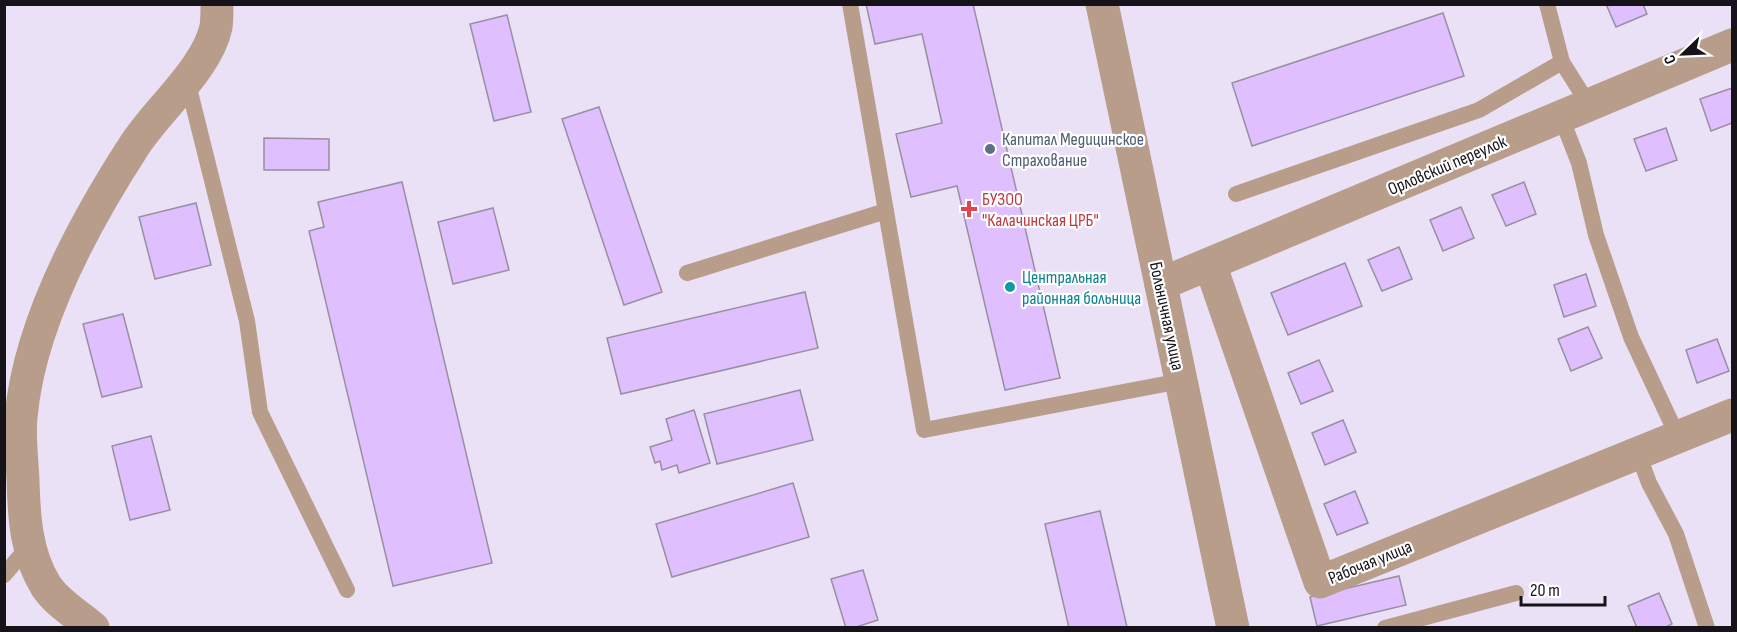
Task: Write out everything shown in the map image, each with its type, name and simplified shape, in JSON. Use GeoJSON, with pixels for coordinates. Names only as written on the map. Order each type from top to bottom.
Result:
{"type":"FeatureCollection","features":[{"type":"Feature","properties":{"kind":"street"},"geometry":{"type":"LineString","coordinates":[[93,627],[60,601],[46,586],[28,547],[13,416],[53,295],[92,218],[135,145],[205,53],[216,28],[217,4]]}},
{"type":"Feature","properties":{"kind":"street","name":"Больничная улица"},"geometry":{"type":"LineString","coordinates":[[1102,4],[1233,627]]}},
{"type":"Feature","properties":{"kind":"street","name":"Орловский переулок"},"geometry":{"type":"LineString","coordinates":[[1161,284],[1732,45]]}},
{"type":"Feature","properties":{"kind":"street","name":"Рабочая улица"},"geometry":{"type":"LineString","coordinates":[[1210,264],[1320,582],[1732,415]]}},
{"type":"Feature","properties":{"kind":"lane"},"geometry":{"type":"LineString","coordinates":[[850,4],[924,430],[1181,381]]}},
{"type":"Feature","properties":{"kind":"lane"},"geometry":{"type":"LineString","coordinates":[[1547,4],[1575,111],[1579,163],[1596,235],[1630,337],[1678,437]]}},
{"type":"Feature","properties":{"kind":"lane"},"geometry":{"type":"LineString","coordinates":[[1236,194],[1479,110],[1562,63]]}},
{"type":"Feature","properties":{"kind":"lane"},"geometry":{"type":"LineString","coordinates":[[187,79],[247,321],[260,412],[347,590]]}},
{"type":"Feature","properties":{"kind":"lane"},"geometry":{"type":"LineString","coordinates":[[687,273],[886,211]]}},
{"type":"Feature","properties":{"kind":"lane"},"geometry":{"type":"LineString","coordinates":[[1638,453],[1649,483],[1676,534],[1707,627]]}},
{"type":"Feature","properties":{"kind":"lane"},"geometry":{"type":"LineString","coordinates":[[4,575],[28,547]]}},
{"type":"Feature","properties":{"kind":"lane"},"geometry":{"type":"LineString","coordinates":[[1385,627],[1516,593]]}},
{"type":"Feature","properties":{"kind":"building","name":"Центральная районная больница"},"geometry":{"type":"Polygon","coordinates":[[[866,4],[973,4],[1060,378],[1005,390],[957,186],[911,197],[896,134],[942,123],[922,34],[875,44],[866,4]]]}},
{"type":"Feature","properties":{"kind":"building"},"geometry":{"type":"Polygon","coordinates":[[[1606,4],[1643,4],[1647,14],[1616,27],[1606,4]]]}},
{"type":"Feature","properties":{"kind":"building"},"geometry":{"type":"Polygon","coordinates":[[[1443,13],[1464,76],[1252,146],[1232,83],[1443,13]]]}},
{"type":"Feature","properties":{"kind":"building"},"geometry":{"type":"Polygon","coordinates":[[[507,15],[531,112],[494,121],[470,24],[507,15]]]}},
{"type":"Feature","properties":{"kind":"building"},"geometry":{"type":"Polygon","coordinates":[[[1732,88],[1732,123],[1711,131],[1700,99],[1732,88]]]}},
{"type":"Feature","properties":{"kind":"building"},"geometry":{"type":"Polygon","coordinates":[[[599,107],[662,292],[624,305],[562,119],[599,107]]]}},
{"type":"Feature","properties":{"kind":"building"},"geometry":{"type":"Polygon","coordinates":[[[1666,128],[1677,160],[1646,171],[1634,139],[1666,128]]]}},
{"type":"Feature","properties":{"kind":"building"},"geometry":{"type":"Polygon","coordinates":[[[264,138],[329,139],[329,170],[264,170],[264,138]]]}},
{"type":"Feature","properties":{"kind":"building"},"geometry":{"type":"Polygon","coordinates":[[[402,182],[492,563],[393,586],[309,231],[324,227],[318,202],[402,182]]]}},
{"type":"Feature","properties":{"kind":"building"},"geometry":{"type":"Polygon","coordinates":[[[1524,182],[1536,214],[1506,226],[1492,195],[1524,182]]]}},
{"type":"Feature","properties":{"kind":"building"},"geometry":{"type":"Polygon","coordinates":[[[196,203],[211,265],[155,279],[139,217],[196,203]]]}},
{"type":"Feature","properties":{"kind":"building"},"geometry":{"type":"Polygon","coordinates":[[[1461,207],[1474,238],[1443,251],[1430,220],[1461,207]]]}},
{"type":"Feature","properties":{"kind":"building"},"geometry":{"type":"Polygon","coordinates":[[[493,208],[509,270],[453,284],[438,222],[493,208]]]}},
{"type":"Feature","properties":{"kind":"building"},"geometry":{"type":"Polygon","coordinates":[[[1399,247],[1412,279],[1382,291],[1368,260],[1399,247]]]}},
{"type":"Feature","properties":{"kind":"building"},"geometry":{"type":"Polygon","coordinates":[[[1345,263],[1362,306],[1288,335],[1271,293],[1345,263]]]}},
{"type":"Feature","properties":{"kind":"building"},"geometry":{"type":"Polygon","coordinates":[[[1586,274],[1596,306],[1564,317],[1554,285],[1586,274]]]}},
{"type":"Feature","properties":{"kind":"building"},"geometry":{"type":"Polygon","coordinates":[[[805,292],[818,348],[621,394],[607,338],[805,292]]]}},
{"type":"Feature","properties":{"kind":"building"},"geometry":{"type":"Polygon","coordinates":[[[123,314],[142,387],[102,397],[83,324],[123,314]]]}},
{"type":"Feature","properties":{"kind":"building"},"geometry":{"type":"Polygon","coordinates":[[[1588,327],[1602,358],[1571,371],[1558,339],[1588,327]]]}},
{"type":"Feature","properties":{"kind":"building"},"geometry":{"type":"Polygon","coordinates":[[[1717,339],[1729,371],[1697,383],[1686,350],[1717,339]]]}},
{"type":"Feature","properties":{"kind":"building"},"geometry":{"type":"Polygon","coordinates":[[[1319,360],[1333,391],[1301,404],[1288,373],[1319,360]]]}},
{"type":"Feature","properties":{"kind":"building"},"geometry":{"type":"Polygon","coordinates":[[[800,390],[813,440],[717,464],[704,414],[800,390]]]}},
{"type":"Feature","properties":{"kind":"building"},"geometry":{"type":"Polygon","coordinates":[[[694,410],[710,463],[679,473],[677,465],[662,470],[660,461],[655,463],[650,447],[672,440],[666,419],[694,410]]]}},
{"type":"Feature","properties":{"kind":"building"},"geometry":{"type":"Polygon","coordinates":[[[1343,420],[1356,452],[1325,465],[1312,433],[1343,420]]]}},
{"type":"Feature","properties":{"kind":"building"},"geometry":{"type":"Polygon","coordinates":[[[151,436],[170,510],[130,520],[112,446],[151,436]]]}},
{"type":"Feature","properties":{"kind":"building"},"geometry":{"type":"Polygon","coordinates":[[[793,483],[809,537],[672,577],[656,524],[793,483]]]}},
{"type":"Feature","properties":{"kind":"building"},"geometry":{"type":"Polygon","coordinates":[[[1355,491],[1368,523],[1337,535],[1324,504],[1355,491]]]}},
{"type":"Feature","properties":{"kind":"building"},"geometry":{"type":"Polygon","coordinates":[[[1100,511],[1127,627],[1069,628],[1045,524],[1100,511]]]}},
{"type":"Feature","properties":{"kind":"building"},"geometry":{"type":"Polygon","coordinates":[[[863,570],[878,620],[846,628],[831,579],[863,570]]]}},
{"type":"Feature","properties":{"kind":"building"},"geometry":{"type":"Polygon","coordinates":[[[1399,576],[1406,605],[1317,626],[1310,597],[1399,576]]]}},
{"type":"Feature","properties":{"kind":"building"},"geometry":{"type":"Polygon","coordinates":[[[1659,593],[1672,624],[1664,628],[1637,628],[1628,606],[1659,593]]]}},
{"type":"Feature","properties":{"kind":"place","name":"Капитал Медицинское Страхование"},"geometry":{"type":"Point","coordinates":[990,149]}},
{"type":"Feature","properties":{"kind":"place","name":"БУЗОО \"Калачинская ЦРБ\""},"geometry":{"type":"Point","coordinates":[969,209]}},
{"type":"Feature","properties":{"kind":"place","name":"Центральная районная больница"},"geometry":{"type":"Point","coordinates":[1010,287]}}]}
